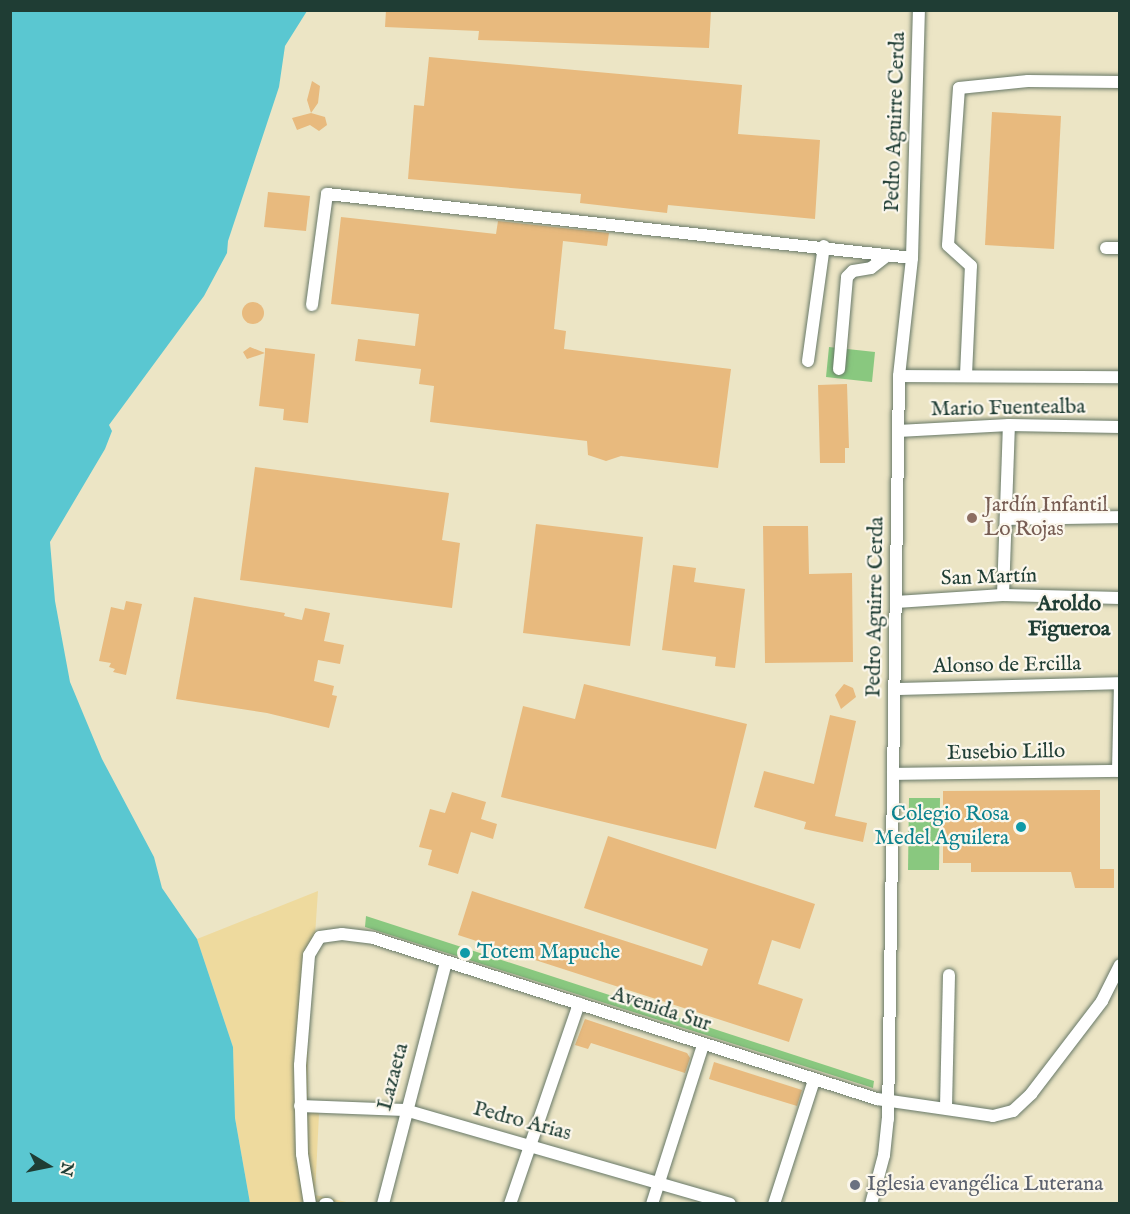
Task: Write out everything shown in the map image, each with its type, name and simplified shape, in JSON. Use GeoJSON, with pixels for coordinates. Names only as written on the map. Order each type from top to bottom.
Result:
{"type":"FeatureCollection","features":[{"type":"Feature","properties":{"kind":"street","name":"Pedro Aguirre Cerda"},"geometry":{"type":"LineString","coordinates":[[871,1203],[884,1155],[888,1102],[898,376],[912,258],[919,10]]}},
{"type":"Feature","properties":{"kind":"street"},"geometry":{"type":"LineString","coordinates":[[966,375],[971,266],[948,245],[959,88],[1028,81],[1119,82]]}},
{"type":"Feature","properties":{"kind":"street"},"geometry":{"type":"LineString","coordinates":[[312,305],[327,194],[871,251],[885,257],[912,258]]}},
{"type":"Feature","properties":{"kind":"street"},"geometry":{"type":"LineString","coordinates":[[808,361],[824,246]]}},
{"type":"Feature","properties":{"kind":"street"},"geometry":{"type":"LineString","coordinates":[[1106,248],[1119,249]]}},
{"type":"Feature","properties":{"kind":"street"},"geometry":{"type":"LineString","coordinates":[[839,369],[847,277],[853,271],[871,268],[885,257]]}},
{"type":"Feature","properties":{"kind":"street"},"geometry":{"type":"LineString","coordinates":[[898,376],[1119,377]]}},
{"type":"Feature","properties":{"kind":"street"},"geometry":{"type":"LineString","coordinates":[[1003,595],[1009,425]]}},
{"type":"Feature","properties":{"kind":"street","name":"Mario Fuentealba"},"geometry":{"type":"LineString","coordinates":[[898,431],[1009,425],[1119,427]]}},
{"type":"Feature","properties":{"kind":"street"},"geometry":{"type":"LineString","coordinates":[[1007,519],[1119,517]]}},
{"type":"Feature","properties":{"kind":"street","name":"San Martín"},"geometry":{"type":"LineString","coordinates":[[896,602],[1003,595],[1119,598]]}},
{"type":"Feature","properties":{"kind":"street"},"geometry":{"type":"LineString","coordinates":[[1119,684],[1119,771]]}},
{"type":"Feature","properties":{"kind":"street","name":"Alonso de Ercilla"},"geometry":{"type":"LineString","coordinates":[[895,688],[1119,684]]}},
{"type":"Feature","properties":{"kind":"street","name":"Eusebio Lillo"},"geometry":{"type":"LineString","coordinates":[[893,774],[1119,771]]}},
{"type":"Feature","properties":{"kind":"street","name":"Avenida Sur"},"geometry":{"type":"LineString","coordinates":[[300,1106],[309,955],[320,937],[363,936],[888,1102],[946,1107],[993,1116],[1013,1112],[1031,1094],[1102,1001],[1119,965]]}},
{"type":"Feature","properties":{"kind":"street","name":"Lazaeta"},"geometry":{"type":"LineString","coordinates":[[382,1203],[446,962]]}},
{"type":"Feature","properties":{"kind":"street"},"geometry":{"type":"LineString","coordinates":[[946,1107],[949,975]]}},
{"type":"Feature","properties":{"kind":"street"},"geometry":{"type":"LineString","coordinates":[[510,1203],[579,1004]]}},
{"type":"Feature","properties":{"kind":"street"},"geometry":{"type":"LineString","coordinates":[[652,1203],[703,1045]]}},
{"type":"Feature","properties":{"kind":"street"},"geometry":{"type":"LineString","coordinates":[[774,1203],[814,1080]]}},
{"type":"Feature","properties":{"kind":"street"},"geometry":{"type":"LineString","coordinates":[[300,1106],[310,1203]]}},
{"type":"Feature","properties":{"kind":"street","name":"Pedro Arias"},"geometry":{"type":"LineString","coordinates":[[300,1106],[405,1110],[531,1144],[659,1184],[730,1203]]}},
{"type":"Feature","properties":{"kind":"green space"},"geometry":{"type":"Polygon","coordinates":[[[829,347],[875,352],[872,382],[826,377],[829,347]]]}},
{"type":"Feature","properties":{"kind":"green space"},"geometry":{"type":"Polygon","coordinates":[[[909,798],[940,798],[939,870],[908,870],[909,798]]]}},
{"type":"Feature","properties":{"kind":"green space"},"geometry":{"type":"Polygon","coordinates":[[[366,916],[874,1081],[873,1088],[365,927],[366,916]]]}},
{"type":"Feature","properties":{"kind":"sand"},"geometry":{"type":"Polygon","coordinates":[[[318,891],[308,1040],[308,1099],[319,1114],[315,1195],[351,1203],[250,1203],[235,1118],[233,1047],[197,939],[318,891]]]}},
{"type":"Feature","properties":{"kind":"water"},"geometry":{"type":"Polygon","coordinates":[[[10,11],[307,11],[285,46],[279,87],[228,241],[227,253],[204,296],[109,425],[112,431],[105,449],[50,542],[55,601],[70,682],[102,759],[154,857],[162,888],[197,939],[233,1047],[235,1118],[250,1203],[11,1203],[10,11]]]}},
{"type":"Feature","properties":{"kind":"building"},"geometry":{"type":"Polygon","coordinates":[[[386,10],[711,10],[709,48],[478,40],[479,31],[385,27],[386,10]]]}},
{"type":"Feature","properties":{"kind":"building"},"geometry":{"type":"Polygon","coordinates":[[[429,57],[742,85],[738,134],[820,140],[815,219],[668,205],[667,213],[580,203],[581,194],[408,179],[414,105],[424,106],[429,57]]]}},
{"type":"Feature","properties":{"kind":"building"},"geometry":{"type":"Polygon","coordinates":[[[312,81],[320,86],[318,103],[311,113],[307,100],[312,81]]]}},
{"type":"Feature","properties":{"kind":"building"},"geometry":{"type":"Polygon","coordinates":[[[992,112],[1061,116],[1054,249],[985,245],[992,112]]]}},
{"type":"Feature","properties":{"kind":"building"},"geometry":{"type":"Polygon","coordinates":[[[311,113],[325,117],[327,125],[319,131],[310,125],[297,130],[292,118],[311,113]]]}},
{"type":"Feature","properties":{"kind":"building"},"geometry":{"type":"Polygon","coordinates":[[[268,192],[310,196],[306,231],[264,227],[268,192]]]}},
{"type":"Feature","properties":{"kind":"building"},"geometry":{"type":"Polygon","coordinates":[[[341,217],[496,234],[498,221],[609,233],[607,246],[563,241],[554,329],[566,331],[564,349],[731,369],[718,468],[621,456],[606,461],[588,455],[587,441],[430,422],[434,386],[419,384],[421,369],[355,361],[358,339],[415,346],[419,314],[331,304],[341,217]]]}},
{"type":"Feature","properties":{"kind":"building"},"geometry":{"type":"Polygon","coordinates":[[[253,302],[261,305],[264,313],[261,321],[253,324],[245,321],[242,313],[245,305],[253,302]]]}},
{"type":"Feature","properties":{"kind":"building"},"geometry":{"type":"Polygon","coordinates":[[[250,347],[265,353],[247,359],[243,352],[250,347]]]}},
{"type":"Feature","properties":{"kind":"building"},"geometry":{"type":"Polygon","coordinates":[[[265,348],[315,354],[308,423],[283,420],[284,409],[259,406],[265,348]]]}},
{"type":"Feature","properties":{"kind":"building"},"geometry":{"type":"Polygon","coordinates":[[[847,384],[849,448],[845,448],[845,463],[820,463],[818,385],[847,384]]]}},
{"type":"Feature","properties":{"kind":"building"},"geometry":{"type":"Polygon","coordinates":[[[255,467],[449,493],[442,540],[460,543],[452,608],[240,580],[255,467]]]}},
{"type":"Feature","properties":{"kind":"building"},"geometry":{"type":"Polygon","coordinates":[[[536,524],[643,537],[630,646],[523,633],[536,524]]]}},
{"type":"Feature","properties":{"kind":"building"},"geometry":{"type":"Polygon","coordinates":[[[763,526],[808,526],[809,574],[852,573],[853,662],[765,663],[763,526]]]}},
{"type":"Feature","properties":{"kind":"building"},"geometry":{"type":"Polygon","coordinates":[[[673,565],[696,568],[694,582],[745,589],[735,668],[715,666],[716,657],[662,650],[673,565]]]}},
{"type":"Feature","properties":{"kind":"building"},"geometry":{"type":"Polygon","coordinates":[[[194,597],[285,613],[284,616],[302,620],[305,608],[330,613],[324,641],[344,645],[340,664],[318,660],[314,681],[334,686],[332,695],[337,696],[329,728],[267,713],[176,699],[194,597]]]}},
{"type":"Feature","properties":{"kind":"building"},"geometry":{"type":"Polygon","coordinates":[[[126,601],[142,604],[126,675],[113,672],[115,669],[109,667],[111,663],[99,661],[111,607],[124,610],[126,601]]]}},
{"type":"Feature","properties":{"kind":"building"},"geometry":{"type":"Polygon","coordinates":[[[584,684],[747,724],[716,849],[501,797],[523,706],[575,719],[584,684]]]}},
{"type":"Feature","properties":{"kind":"building"},"geometry":{"type":"Polygon","coordinates":[[[844,684],[853,688],[856,697],[841,709],[835,695],[844,684]]]}},
{"type":"Feature","properties":{"kind":"building"},"geometry":{"type":"Polygon","coordinates":[[[830,715],[856,721],[835,816],[867,823],[863,842],[804,829],[806,822],[754,807],[764,771],[814,784],[830,715]]]}},
{"type":"Feature","properties":{"kind":"building","name":"Colegio Rosa Medel Aguilera"},"geometry":{"type":"Polygon","coordinates":[[[1100,790],[1100,869],[1114,869],[1114,888],[1075,888],[1071,872],[971,872],[971,863],[943,863],[943,791],[1100,790]]]}},
{"type":"Feature","properties":{"kind":"building"},"geometry":{"type":"Polygon","coordinates":[[[452,792],[486,802],[481,819],[497,824],[493,839],[471,832],[458,874],[428,865],[432,850],[419,847],[430,809],[445,813],[452,792]]]}},
{"type":"Feature","properties":{"kind":"building"},"geometry":{"type":"Polygon","coordinates":[[[608,836],[815,904],[800,949],[772,940],[758,984],[803,999],[789,1042],[458,935],[472,891],[702,966],[708,949],[584,908],[608,836]]]}},
{"type":"Feature","properties":{"kind":"building"},"geometry":{"type":"Polygon","coordinates":[[[585,1019],[687,1053],[690,1058],[685,1073],[591,1043],[588,1049],[575,1045],[585,1019]]]}},
{"type":"Feature","properties":{"kind":"building"},"geometry":{"type":"Polygon","coordinates":[[[714,1062],[802,1090],[797,1106],[709,1079],[714,1062]]]}},
{"type":"Feature","properties":{"kind":"place","name":"Jardín Infantil Lo Rojas"},"geometry":{"type":"Point","coordinates":[972,518]}},
{"type":"Feature","properties":{"kind":"place","name":"Colegio Rosa Medel Aguilera"},"geometry":{"type":"Point","coordinates":[1021,827]}},
{"type":"Feature","properties":{"kind":"place","name":"Totem Mapuche"},"geometry":{"type":"Point","coordinates":[465,953]}},
{"type":"Feature","properties":{"kind":"place","name":"Iglesia evangélica Luterana"},"geometry":{"type":"Point","coordinates":[855,1185]}},
{"type":"Feature","properties":{"kind":"district","name":"Aroldo Figueroa"},"geometry":{"type":"Point","coordinates":[1069,616]}}]}
